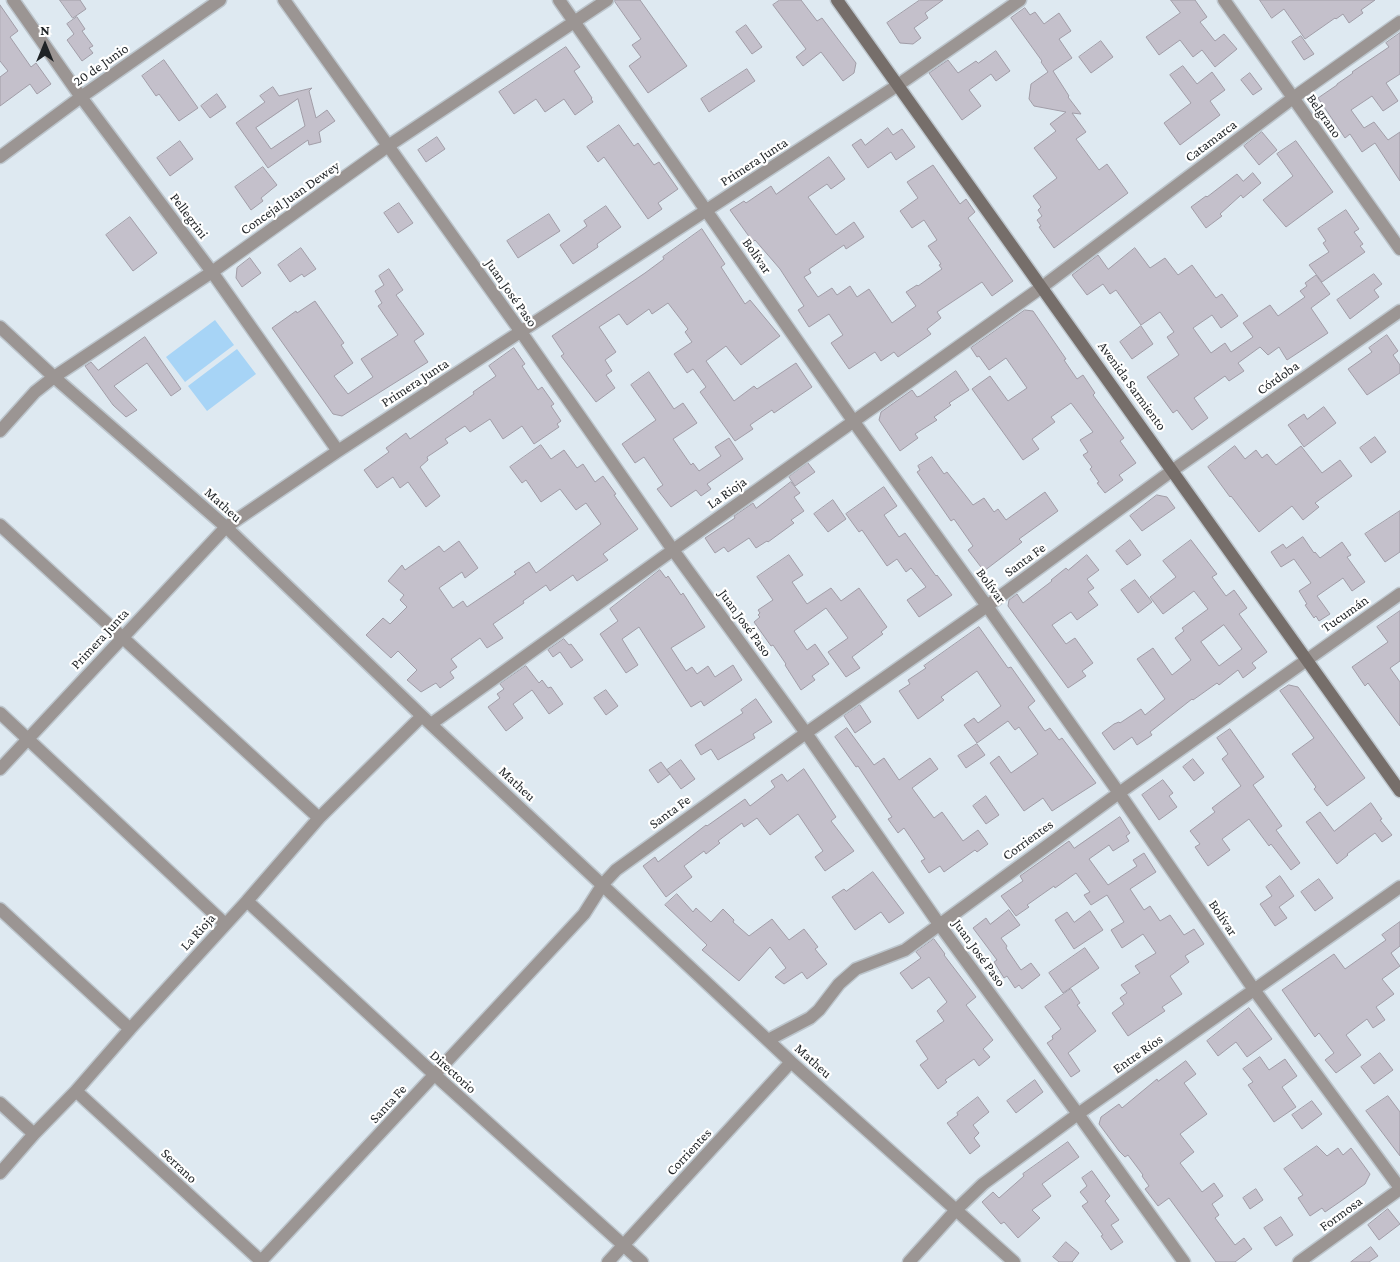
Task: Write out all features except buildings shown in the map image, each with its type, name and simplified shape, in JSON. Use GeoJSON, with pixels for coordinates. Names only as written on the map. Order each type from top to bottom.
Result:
{"type":"FeatureCollection","features":[{"type":"Feature","properties":{"kind":"main road","name":"Avenida Sarmiento"},"geometry":{"type":"LineString","coordinates":[[837,0],[1400,791]]}},
{"type":"Feature","properties":{"kind":"street","name":"Pellegrini"},"geometry":{"type":"LineString","coordinates":[[13,0],[81,97],[212,272],[338,451]]}},
{"type":"Feature","properties":{"kind":"street","name":"20 de Junio"},"geometry":{"type":"LineString","coordinates":[[0,157],[81,97],[220,0]]}},
{"type":"Feature","properties":{"kind":"street","name":"Juan José Paso"},"geometry":{"type":"LineString","coordinates":[[284,0],[673,550],[806,733],[939,924],[1184,1262]]}},
{"type":"Feature","properties":{"kind":"street","name":"Bolívar"},"geometry":{"type":"LineString","coordinates":[[559,0],[854,422],[988,606],[1255,990],[1400,1189]]}},
{"type":"Feature","properties":{"kind":"street","name":"Concejal Juan Dewey"},"geometry":{"type":"LineString","coordinates":[[0,432],[34,392],[54,377],[212,272],[388,146],[607,0]]}},
{"type":"Feature","properties":{"kind":"street","name":"Primera Junta"},"geometry":{"type":"LineString","coordinates":[[0,769],[226,527],[338,451],[898,85],[1020,0]]}},
{"type":"Feature","properties":{"kind":"street","name":"Belgrano"},"geometry":{"type":"LineString","coordinates":[[1224,0],[1400,249]]}},
{"type":"Feature","properties":{"kind":"street","name":"Catamarca"},"geometry":{"type":"LineString","coordinates":[[1042,288],[1293,98],[1400,22]]}},
{"type":"Feature","properties":{"kind":"street","name":"La Rioja"},"geometry":{"type":"LineString","coordinates":[[0,1173],[247,901],[319,818],[427,720],[673,550],[1042,288]]}},
{"type":"Feature","properties":{"kind":"street","name":"Córdoba"},"geometry":{"type":"LineString","coordinates":[[1173,470],[1400,311]]}},
{"type":"Feature","properties":{"kind":"street","name":"Matheu"},"geometry":{"type":"LineString","coordinates":[[0,327],[54,377],[226,527],[427,720],[791,1062],[1014,1262]]}},
{"type":"Feature","properties":{"kind":"street","name":"Santa Fe"},"geometry":{"type":"LineString","coordinates":[[261,1262],[584,914],[603,884],[616,870],[806,733],[988,606],[1173,470]]}},
{"type":"Feature","properties":{"kind":"street"},"geometry":{"type":"LineString","coordinates":[[0,525],[319,818]]}},
{"type":"Feature","properties":{"kind":"street","name":"Tucumán"},"geometry":{"type":"LineString","coordinates":[[1306,660],[1400,594]]}},
{"type":"Feature","properties":{"kind":"street","name":"Corrientes"},"geometry":{"type":"LineString","coordinates":[[768,1040],[810,1018],[819,1010],[839,984],[856,969],[905,950],[1119,793],[1306,660]]}},
{"type":"Feature","properties":{"kind":"street"},"geometry":{"type":"LineString","coordinates":[[0,713],[225,924]]}},
{"type":"Feature","properties":{"kind":"street","name":"Entre Ríos"},"geometry":{"type":"LineString","coordinates":[[908,1262],[983,1184],[1078,1114],[1400,887]]}},
{"type":"Feature","properties":{"kind":"street","name":"Directorio"},"geometry":{"type":"LineString","coordinates":[[247,901],[435,1075],[642,1262]]}},
{"type":"Feature","properties":{"kind":"street"},"geometry":{"type":"LineString","coordinates":[[0,909],[130,1029]]}},
{"type":"Feature","properties":{"kind":"street","name":"Corrientes"},"geometry":{"type":"LineString","coordinates":[[608,1262],[791,1062]]}},
{"type":"Feature","properties":{"kind":"street","name":"Serrano"},"geometry":{"type":"LineString","coordinates":[[76,1091],[261,1262]]}},
{"type":"Feature","properties":{"kind":"street"},"geometry":{"type":"LineString","coordinates":[[0,1103],[34,1134]]}},
{"type":"Feature","properties":{"kind":"street","name":"Formosa"},"geometry":{"type":"LineString","coordinates":[[1299,1262],[1400,1189]]}},
{"type":"Feature","properties":{"kind":"shaded area"},"geometry":{"type":"Polygon","coordinates":[[[215,320],[234,345],[185,382],[166,357],[215,320]]]}},
{"type":"Feature","properties":{"kind":"shaded area"},"geometry":{"type":"Polygon","coordinates":[[[237,349],[256,374],[207,411],[188,386],[237,349]]]}}]}
